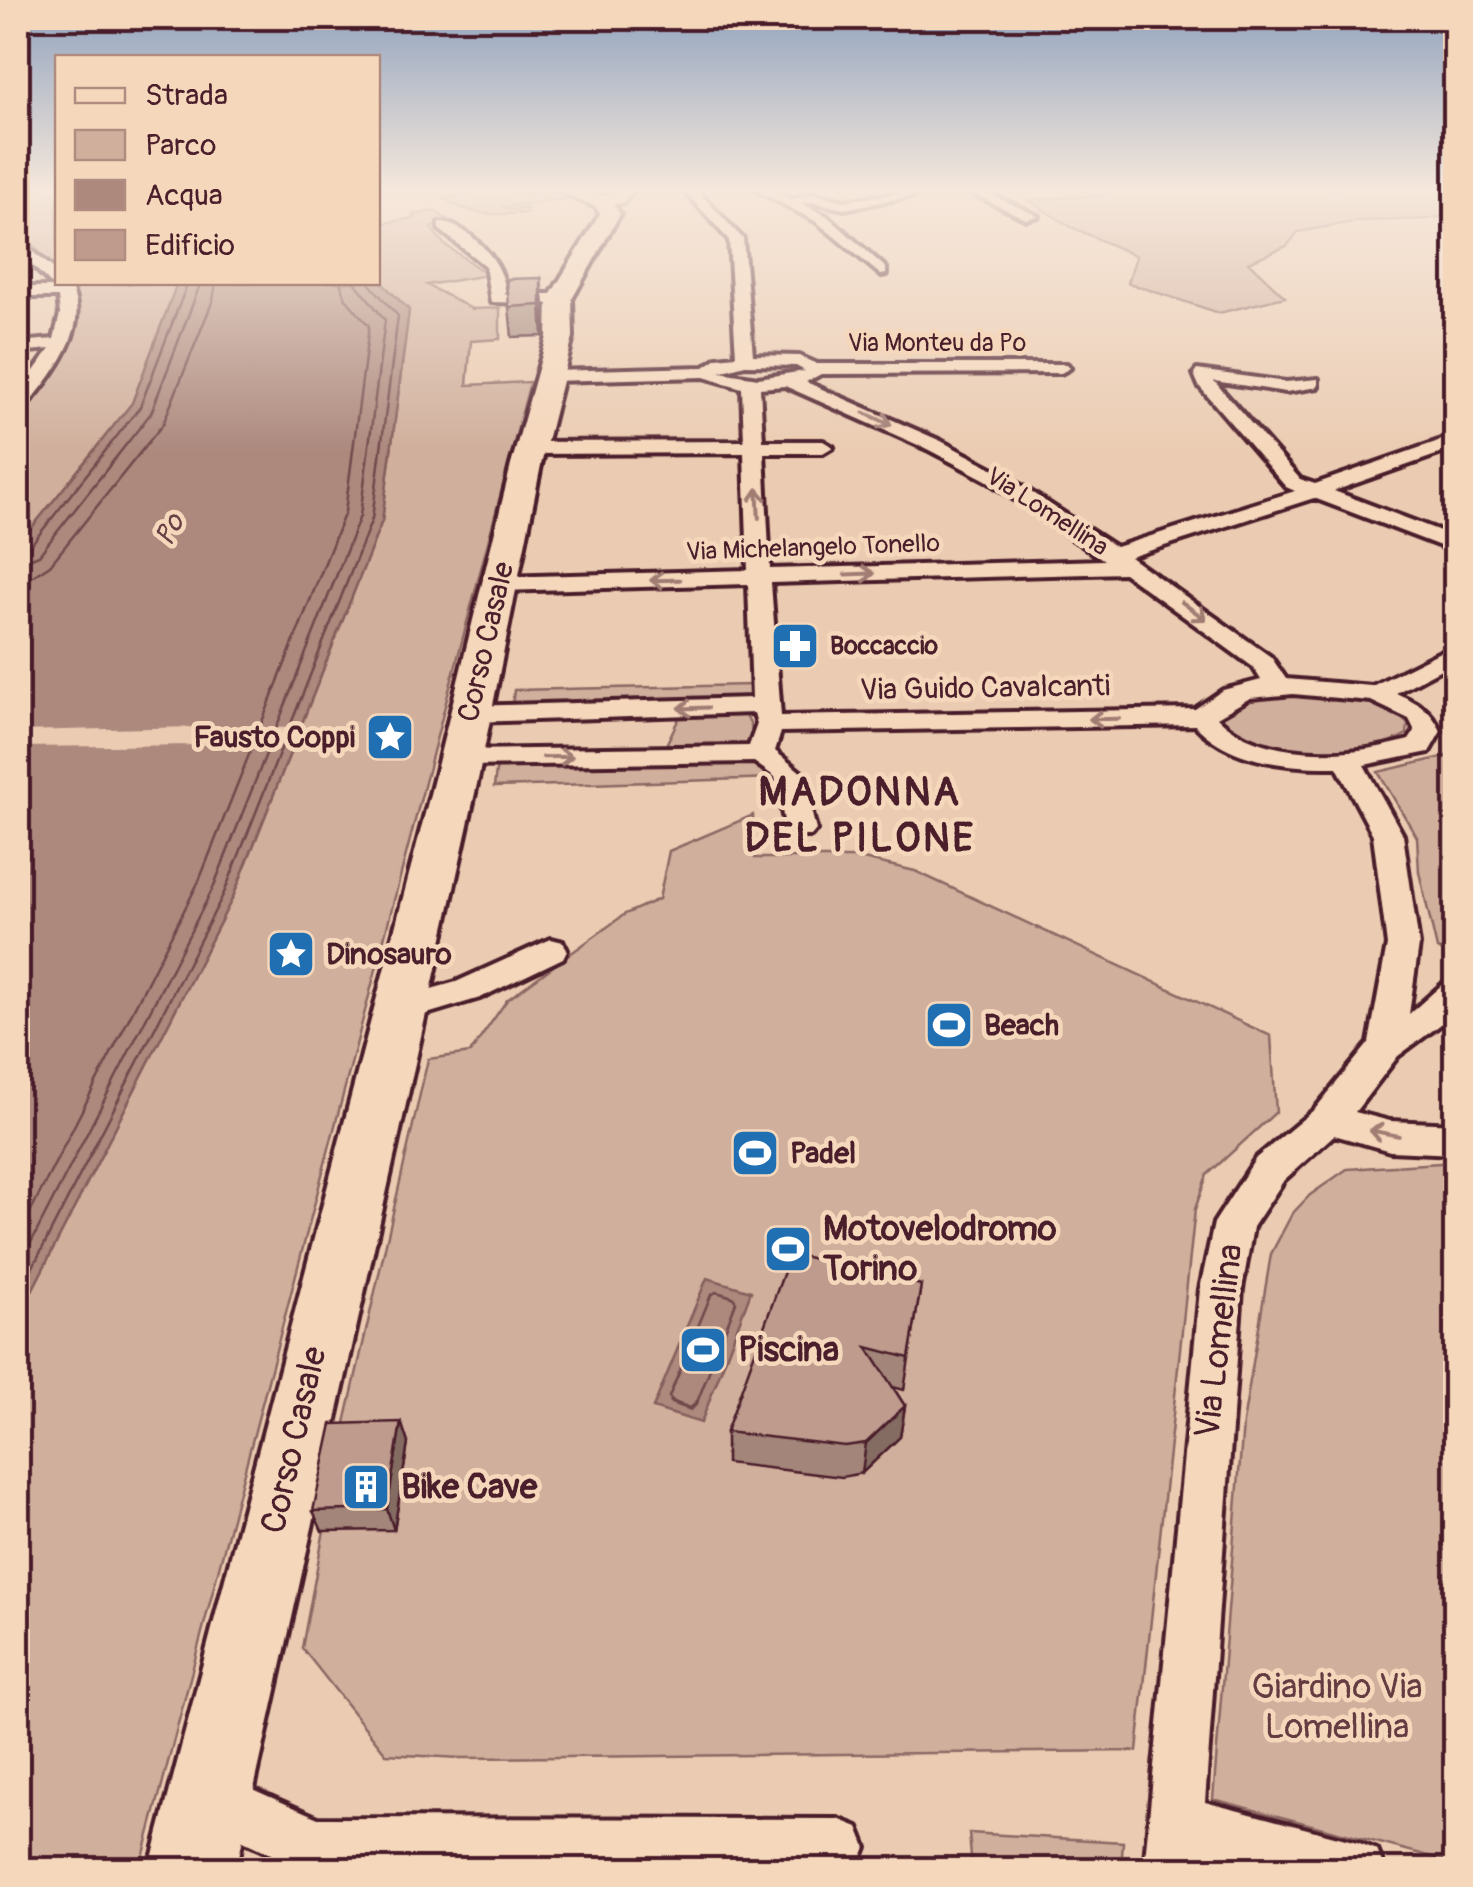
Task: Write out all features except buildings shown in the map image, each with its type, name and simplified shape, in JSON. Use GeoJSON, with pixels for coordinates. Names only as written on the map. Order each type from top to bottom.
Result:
{"type":"FeatureCollection","features":[{"type":"Feature","properties":{"kind":"main road","name":"Corso Casale"},"geometry":{"type":"LineString","coordinates":[[192,1870],[465,736],[530,448],[560,338],[560,298],[572,277]]}},
{"type":"Feature","properties":{"kind":"street"},"geometry":{"type":"LineString","coordinates":[[500,277],[497,299],[560,298]]}},
{"type":"Feature","properties":{"kind":"street"},"geometry":{"type":"LineString","coordinates":[[739,277],[762,578],[767,714],[760,754]]}},
{"type":"Feature","properties":{"kind":"street"},"geometry":{"type":"LineString","coordinates":[[18,292],[61,285],[69,315],[60,343],[18,404]]}},
{"type":"Feature","properties":{"kind":"street"},"geometry":{"type":"LineString","coordinates":[[18,347],[60,343]]}},
{"type":"Feature","properties":{"kind":"street"},"geometry":{"type":"LineString","coordinates":[[551,376],[708,372],[724,381],[748,371],[800,361],[814,369],[812,375],[789,381],[748,371]]}},
{"type":"Feature","properties":{"kind":"street","name":"Via Monteu da Po"},"geometry":{"type":"LineString","coordinates":[[814,369],[1061,368]]}},
{"type":"Feature","properties":{"kind":"street"},"geometry":{"type":"LineString","coordinates":[[1312,383],[1286,387],[1204,374],[1205,382],[1293,483],[1456,545]]}},
{"type":"Feature","properties":{"kind":"street","name":"Via Lomellina"},"geometry":{"type":"LineString","coordinates":[[789,381],[901,429],[993,476],[1121,560],[1262,662],[1278,686]]}},
{"type":"Feature","properties":{"kind":"street","name":"Via Michelangelo Tonello"},"geometry":{"type":"LineString","coordinates":[[500,584],[762,578],[1121,560],[1456,440]]}},
{"type":"Feature","properties":{"kind":"street"},"geometry":{"type":"LineString","coordinates":[[530,448],[823,447]]}},
{"type":"Feature","properties":{"kind":"street"},"geometry":{"type":"LineString","coordinates":[[1376,694],[1456,652]]}},
{"type":"Feature","properties":{"kind":"street"},"geometry":{"type":"LineString","coordinates":[[1278,686],[1376,694],[1420,714],[1428,731],[1420,746],[1392,755],[1348,761],[1277,753],[1224,738],[1202,717],[1218,699],[1278,686]]}},
{"type":"Feature","properties":{"kind":"street","name":"Via Guido Cavalcanti"},"geometry":{"type":"LineString","coordinates":[[465,736],[767,714],[1202,717]]}},
{"type":"Feature","properties":{"kind":"street"},"geometry":{"type":"LineString","coordinates":[[465,736],[760,754],[788,774],[800,830]]}},
{"type":"Feature","properties":{"kind":"street","name":"Via Lomellina"},"geometry":{"type":"LineString","coordinates":[[1174,1846],[1219,1309],[1234,1222],[1270,1169],[1328,1118],[1386,1047],[1403,945],[1388,835],[1348,761]]}},
{"type":"Feature","properties":{"kind":"street"},"geometry":{"type":"LineString","coordinates":[[397,1011],[468,990],[551,950]]}},
{"type":"Feature","properties":{"kind":"street"},"geometry":{"type":"LineString","coordinates":[[1386,1047],[1438,1011],[1456,991]]}},
{"type":"Feature","properties":{"kind":"street"},"geometry":{"type":"LineString","coordinates":[[1328,1118],[1390,1136],[1456,1139]]}},
{"type":"Feature","properties":{"kind":"street"},"geometry":{"type":"LineString","coordinates":[[208,1797],[316,1846],[838,1847]]}},
{"type":"Feature","properties":{"kind":"street"},"geometry":{"type":"LineString","coordinates":[[1174,1846],[1357,1870]]}},
{"type":"Feature","properties":{"kind":"green space"},"geometry":{"type":"Polygon","coordinates":[[[380,277],[475,277],[427,285],[472,309],[500,308],[500,339],[471,341],[467,385],[530,382],[140,1869],[18,1869],[18,1318],[233,897],[382,521],[409,310],[380,277]]]}},
{"type":"Feature","properties":{"kind":"green space"},"geometry":{"type":"Polygon","coordinates":[[[1130,277],[1264,277],[1285,297],[1219,313],[1128,283],[1130,277]]]}},
{"type":"Feature","properties":{"kind":"green space"},"geometry":{"type":"Polygon","coordinates":[[[69,285],[179,285],[132,403],[18,545],[18,408],[77,315],[69,285]]]}},
{"type":"Feature","properties":{"kind":"green space"},"geometry":{"type":"Polygon","coordinates":[[[751,685],[750,700],[512,706],[514,690],[751,685]]]}},
{"type":"Feature","properties":{"kind":"green space"},"geometry":{"type":"Polygon","coordinates":[[[1307,692],[1361,699],[1386,708],[1408,724],[1407,734],[1347,750],[1298,751],[1254,743],[1213,716],[1244,696],[1307,692]]]}},
{"type":"Feature","properties":{"kind":"green space"},"geometry":{"type":"Polygon","coordinates":[[[739,710],[749,720],[752,731],[750,741],[739,748],[664,749],[682,712],[739,710]]]}},
{"type":"Feature","properties":{"kind":"green space"},"geometry":{"type":"Polygon","coordinates":[[[1455,747],[1454,956],[1437,949],[1419,872],[1417,837],[1378,772],[1447,756],[1455,747]]]}},
{"type":"Feature","properties":{"kind":"green space"},"geometry":{"type":"Polygon","coordinates":[[[752,758],[776,778],[494,787],[497,763],[752,758]]]}},
{"type":"Feature","properties":{"kind":"green space","name":"Motovelodromo Torino"},"geometry":{"type":"Polygon","coordinates":[[[753,815],[755,858],[859,858],[915,871],[1271,1036],[1276,1112],[1207,1175],[1195,1209],[1137,1751],[461,1758],[386,1754],[302,1648],[340,1445],[428,1059],[470,1053],[507,1000],[625,914],[659,899],[669,851],[753,815]]]}},
{"type":"Feature","properties":{"kind":"green space","name":"Giardino Via Lomellina"},"geometry":{"type":"Polygon","coordinates":[[[1456,1162],[1455,1863],[1213,1799],[1243,1423],[1271,1254],[1292,1214],[1310,1195],[1347,1169],[1456,1162]]]}},
{"type":"Feature","properties":{"kind":"green space"},"geometry":{"type":"Polygon","coordinates":[[[969,1833],[1123,1842],[1121,1869],[972,1869],[969,1833]]]}},
{"type":"Feature","properties":{"kind":"water","name":"Po"},"geometry":{"type":"Polygon","coordinates":[[[380,281],[409,310],[382,521],[233,897],[18,1318],[18,545],[132,403],[176,285],[380,285],[380,281]]]}},
{"type":"Feature","properties":{"kind":"water","name":"Piscina"},"geometry":{"type":"Polygon","coordinates":[[[707,1278],[751,1291],[701,1423],[653,1408],[707,1278]]]}},
{"type":"Feature","properties":{"kind":"pier"},"geometry":{"type":"Polygon","coordinates":[[[305,728],[299,744],[18,747],[18,731],[305,728]]]}},
{"type":"Feature","properties":{"kind":"place","name":"Boccaccio"},"geometry":{"type":"Point","coordinates":[795,646]}},
{"type":"Feature","properties":{"kind":"place","name":"Fausto Coppi"},"geometry":{"type":"Point","coordinates":[390,737]}},
{"type":"Feature","properties":{"kind":"place","name":"Dinosauro"},"geometry":{"type":"Point","coordinates":[291,954]}},
{"type":"Feature","properties":{"kind":"place","name":"Beach"},"geometry":{"type":"Point","coordinates":[949,1025]}},
{"type":"Feature","properties":{"kind":"place","name":"Padel"},"geometry":{"type":"Point","coordinates":[755,1153]}},
{"type":"Feature","properties":{"kind":"place","name":"Motovelodromo Torino"},"geometry":{"type":"Point","coordinates":[788,1249]}},
{"type":"Feature","properties":{"kind":"place","name":"Piscina"},"geometry":{"type":"Point","coordinates":[703,1350]}},
{"type":"Feature","properties":{"kind":"place","name":"Bike Cave"},"geometry":{"type":"Point","coordinates":[366,1487]}},
{"type":"Feature","properties":{"kind":"district","name":"MADONNA DEL PILONE"},"geometry":{"type":"Point","coordinates":[860,815]}}]}
